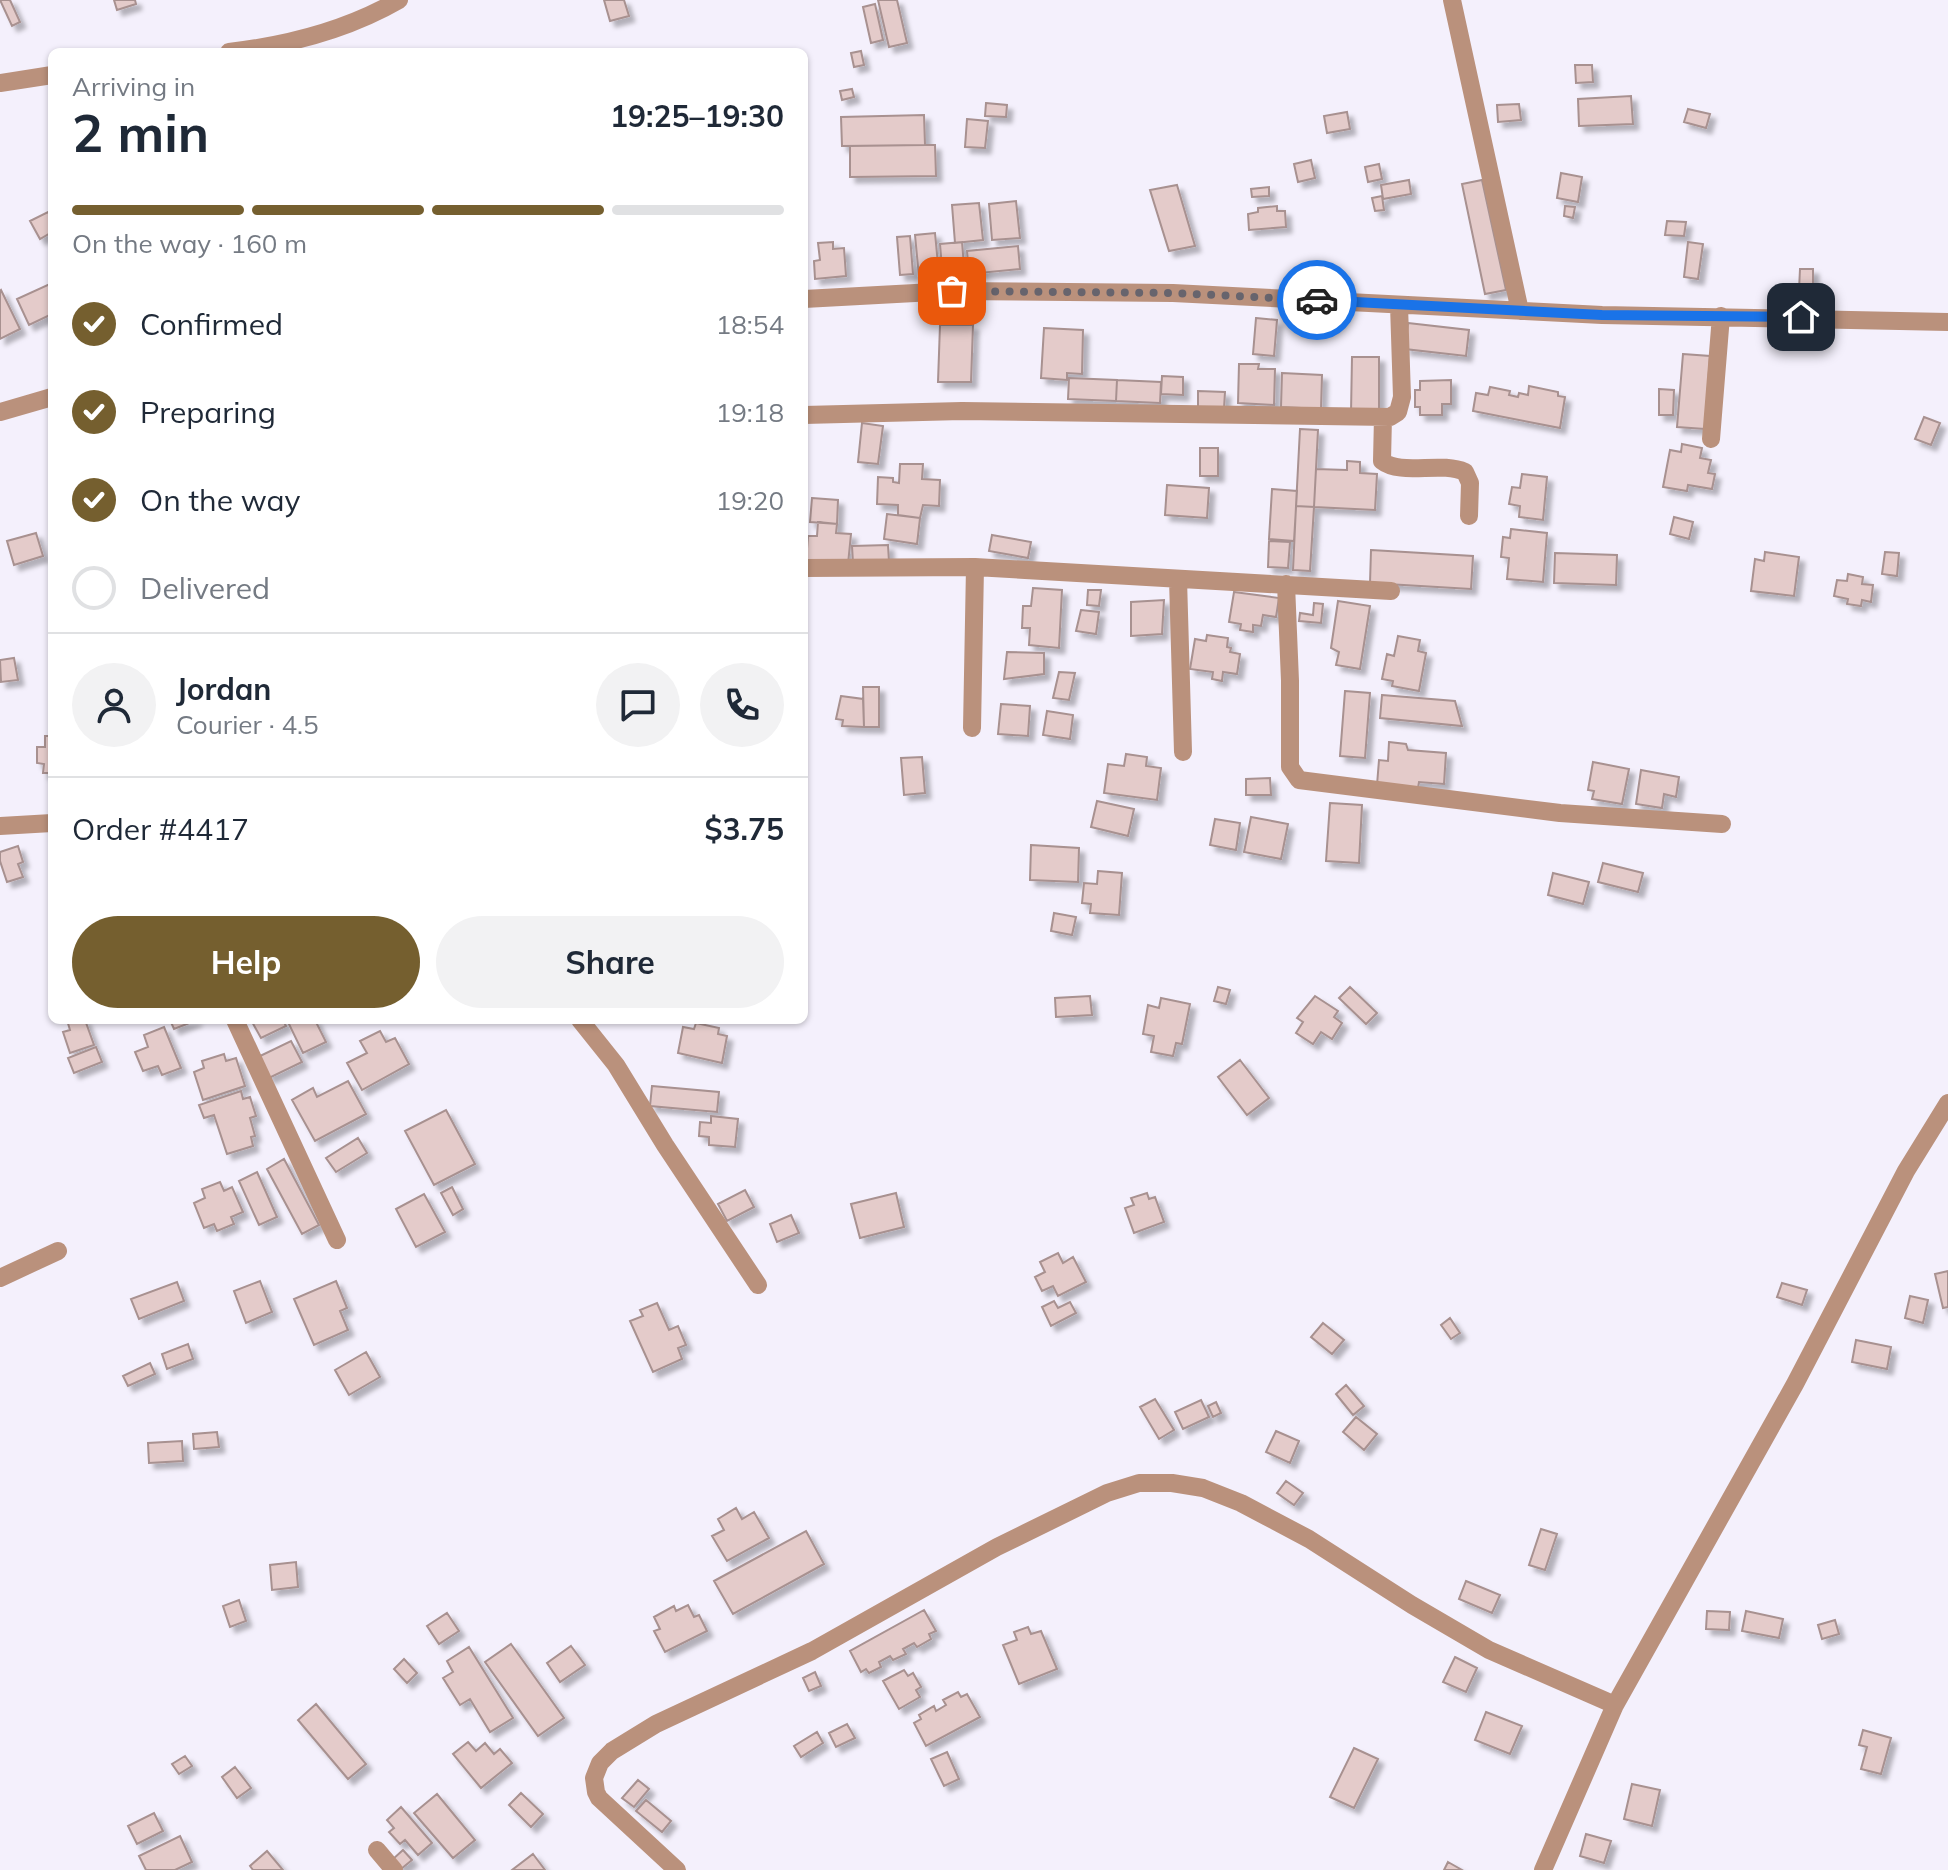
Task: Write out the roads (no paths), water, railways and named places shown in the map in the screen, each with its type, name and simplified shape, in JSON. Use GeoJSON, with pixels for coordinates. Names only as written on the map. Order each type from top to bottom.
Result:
{"type":"FeatureCollection","features":[{"type":"Feature","properties":{"kind":"street"},"geometry":{"type":"LineString","coordinates":[[255,48],[294,42],[339,28],[399,0]]}},
{"type":"Feature","properties":{"kind":"street"},"geometry":{"type":"LineString","coordinates":[[1452,0],[1520,311]]}},
{"type":"Feature","properties":{"kind":"street"},"geometry":{"type":"LineString","coordinates":[[0,83],[48,76]]}},
{"type":"Feature","properties":{"kind":"street"},"geometry":{"type":"LineString","coordinates":[[808,299],[952,291],[1142,292],[1520,311],[1948,322]]}},
{"type":"Feature","properties":{"kind":"street"},"geometry":{"type":"LineString","coordinates":[[808,415],[962,411],[1383,417],[1396,414],[1402,397],[1399,305]]}},
{"type":"Feature","properties":{"kind":"street"},"geometry":{"type":"LineString","coordinates":[[1711,439],[1721,316]]}},
{"type":"Feature","properties":{"kind":"street"},"geometry":{"type":"LineString","coordinates":[[0,412],[48,398]]}},
{"type":"Feature","properties":{"kind":"street"},"geometry":{"type":"LineString","coordinates":[[1383,417],[1382,461],[1393,467],[1451,468],[1465,472],[1470,483],[1469,516]]}},
{"type":"Feature","properties":{"kind":"street"},"geometry":{"type":"LineString","coordinates":[[808,568],[975,567],[1391,591]]}},
{"type":"Feature","properties":{"kind":"street"},"geometry":{"type":"LineString","coordinates":[[972,728],[975,567]]}},
{"type":"Feature","properties":{"kind":"street"},"geometry":{"type":"LineString","coordinates":[[1178,579],[1183,752]]}},
{"type":"Feature","properties":{"kind":"street"},"geometry":{"type":"LineString","coordinates":[[1286,584],[1290,767],[1299,780],[1560,813],[1722,824]]}},
{"type":"Feature","properties":{"kind":"street"},"geometry":{"type":"LineString","coordinates":[[0,826],[48,823]]}},
{"type":"Feature","properties":{"kind":"street"},"geometry":{"type":"LineString","coordinates":[[237,1024],[337,1240]]}},
{"type":"Feature","properties":{"kind":"street"},"geometry":{"type":"LineString","coordinates":[[583,1024],[616,1065],[758,1285]]}},
{"type":"Feature","properties":{"kind":"street"},"geometry":{"type":"LineString","coordinates":[[1543,1870],[1615,1705],[1795,1384],[1906,1171],[1948,1103]]}},
{"type":"Feature","properties":{"kind":"street"},"geometry":{"type":"LineString","coordinates":[[0,1278],[58,1251]]}},
{"type":"Feature","properties":{"kind":"street"},"geometry":{"type":"LineString","coordinates":[[677,1870],[599,1798],[594,1784],[595,1771],[606,1756],[656,1724],[812,1651],[997,1547],[1107,1493],[1139,1483],[1172,1483],[1203,1488],[1241,1503],[1309,1539],[1489,1650],[1615,1705]]}},
{"type":"Feature","properties":{"kind":"street"},"geometry":{"type":"LineString","coordinates":[[377,1850],[394,1870]]}}]}
